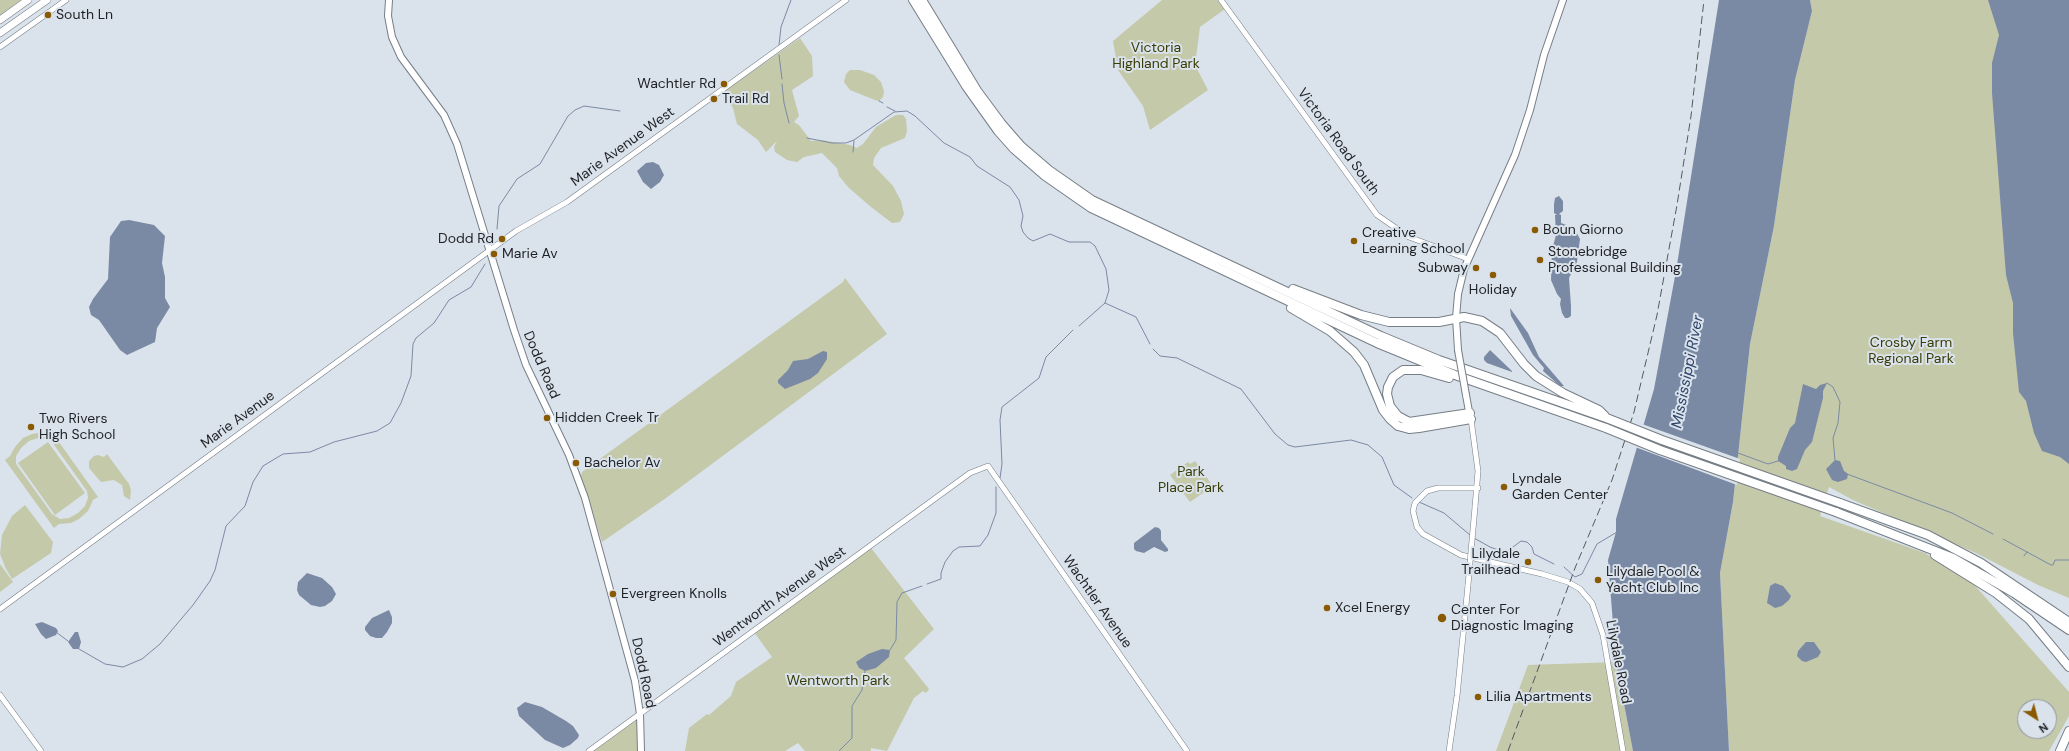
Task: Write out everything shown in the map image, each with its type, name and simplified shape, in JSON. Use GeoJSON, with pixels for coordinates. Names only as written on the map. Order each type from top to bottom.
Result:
{"type":"FeatureCollection","features":[{"type":"Feature","properties":{"kind":"highway"},"geometry":{"type":"LineString","coordinates":[[0,20],[28,0]]}},
{"type":"Feature","properties":{"kind":"highway"},"geometry":{"type":"LineString","coordinates":[[913,0],[966,86],[998,131],[1014,149],[1045,176],[1091,208],[1245,281],[1437,368],[1602,427],[1660,450],[1915,541],[1953,558],[1990,578],[2038,608],[2069,630]]}},
{"type":"Feature","properties":{"kind":"highway"},"geometry":{"type":"LineString","coordinates":[[922,0],[978,92],[1001,123],[1021,146],[1049,170],[1092,200],[1381,336],[1439,360],[1609,419],[1662,440],[1905,526],[1940,542],[2003,577],[2069,622]]}},
{"type":"Feature","properties":{"kind":"highway"},"geometry":{"type":"LineString","coordinates":[[0,33],[45,1]]}},
{"type":"Feature","properties":{"kind":"highway"},"geometry":{"type":"LineString","coordinates":[[1241,270],[1375,319],[1414,323],[1439,322],[1456,318],[1474,319],[1489,324],[1500,333],[1524,364],[1536,376],[1563,393],[1599,410],[1609,419]]}},
{"type":"Feature","properties":{"kind":"highway"},"geometry":{"type":"LineString","coordinates":[[1245,281],[1343,340],[1364,365],[1384,410],[1390,419],[1398,426],[1409,429],[1419,428],[1470,416]]}},
{"type":"Feature","properties":{"kind":"highway"},"geometry":{"type":"LineString","coordinates":[[1470,416],[1409,422],[1402,419],[1393,411],[1388,400],[1388,387],[1393,377],[1403,370],[1421,370],[1579,423],[1602,427]]}},
{"type":"Feature","properties":{"kind":"highway"},"geometry":{"type":"LineString","coordinates":[[1915,541],[1996,593],[2024,615],[2039,630],[2069,667]]}},
{"type":"Feature","properties":{"kind":"highway"},"geometry":{"type":"LineString","coordinates":[[2060,751],[2069,731]]}},
{"type":"Feature","properties":{"kind":"main road","name":"Dodd Road"},"geometry":{"type":"LineString","coordinates":[[388,0],[388,16],[392,37],[401,57],[448,123],[457,144],[526,365],[569,455],[585,498],[635,681],[640,714],[641,751]]}},
{"type":"Feature","properties":{"kind":"main road"},"geometry":{"type":"LineString","coordinates":[[1470,416],[1458,350],[1456,318],[1458,294],[1468,259],[1515,155],[1526,124],[1544,55],[1563,0]]}},
{"type":"Feature","properties":{"kind":"street"},"geometry":{"type":"LineString","coordinates":[[0,47],[66,0]]}},
{"type":"Feature","properties":{"kind":"street","name":"Marie Avenue West"},"geometry":{"type":"LineString","coordinates":[[489,250],[516,231],[567,202],[846,0]]}},
{"type":"Feature","properties":{"kind":"street","name":"Victoria Road South"},"geometry":{"type":"LineString","coordinates":[[1221,0],[1377,215],[1409,238],[1468,259]]}},
{"type":"Feature","properties":{"kind":"street","name":"Marie Avenue"},"geometry":{"type":"LineString","coordinates":[[0,609],[489,250]]}},
{"type":"Feature","properties":{"kind":"street"},"geometry":{"type":"LineString","coordinates":[[1449,751],[1457,696],[1478,488],[1477,453],[1470,416]]}},
{"type":"Feature","properties":{"kind":"street","name":"Wentworth Avenue West"},"geometry":{"type":"LineString","coordinates":[[589,751],[970,473],[988,466]]}},
{"type":"Feature","properties":{"kind":"street","name":"Wachtler Avenue"},"geometry":{"type":"LineString","coordinates":[[988,466],[1187,751]]}},
{"type":"Feature","properties":{"kind":"street","name":"Lilydale Road"},"geometry":{"type":"LineString","coordinates":[[1478,488],[1438,488],[1427,491],[1415,502],[1413,510],[1417,527],[1423,534],[1461,555],[1542,574],[1568,582],[1580,589],[1592,603],[1603,635],[1623,751]]}},
{"type":"Feature","properties":{"kind":"street"},"geometry":{"type":"LineString","coordinates":[[0,695],[41,751]]}},
{"type":"Feature","properties":{"kind":"green space"},"geometry":{"type":"Polygon","coordinates":[[[0,0],[21,0],[0,15],[0,0]]]}},
{"type":"Feature","properties":{"kind":"green space","name":"Victoria Highland Park"},"geometry":{"type":"Polygon","coordinates":[[[1162,0],[1218,0],[1225,9],[1200,27],[1195,65],[1208,90],[1150,130],[1143,106],[1118,70],[1113,41],[1162,0]]]}},
{"type":"Feature","properties":{"kind":"green space","name":"Crosby Farm Regional Park"},"geometry":{"type":"Polygon","coordinates":[[[1810,0],[2069,0],[2069,598],[2038,585],[1976,553],[1853,500],[1829,487],[1820,516],[1925,553],[1970,580],[2069,692],[2069,716],[2057,737],[2057,699],[2017,699],[2017,739],[2056,739],[2049,751],[1729,751],[1720,573],[1733,502],[1750,344],[1774,226],[1795,80],[1812,11],[1810,0]]]}},
{"type":"Feature","properties":{"kind":"green space"},"geometry":{"type":"Polygon","coordinates":[[[800,38],[812,56],[813,76],[792,90],[799,116],[794,122],[799,125],[811,141],[822,140],[850,145],[857,148],[863,144],[876,127],[896,115],[903,115],[906,119],[907,131],[905,138],[881,148],[874,158],[873,165],[893,186],[901,201],[904,214],[900,222],[892,223],[848,187],[839,176],[837,168],[822,153],[804,157],[797,162],[787,160],[775,152],[774,147],[777,141],[766,152],[758,140],[737,124],[733,108],[722,93],[800,38]]]}},
{"type":"Feature","properties":{"kind":"green space"},"geometry":{"type":"Polygon","coordinates":[[[850,70],[860,70],[874,75],[881,82],[884,91],[883,97],[879,101],[850,90],[844,82],[846,74],[850,70]]]}},
{"type":"Feature","properties":{"kind":"green space"},"geometry":{"type":"Polygon","coordinates":[[[845,278],[887,334],[666,498],[602,542],[581,476],[582,472],[843,282],[845,278]]]}},
{"type":"Feature","properties":{"kind":"green space"},"geometry":{"type":"Polygon","coordinates":[[[49,428],[98,497],[93,500],[88,511],[79,519],[71,523],[59,524],[54,528],[5,460],[10,456],[15,447],[23,438],[32,434],[45,432],[49,428]],[[41,437],[29,441],[21,448],[16,456],[16,464],[52,514],[60,519],[69,518],[78,513],[85,506],[88,498],[87,491],[52,442],[41,437]]]}},
{"type":"Feature","properties":{"kind":"green space"},"geometry":{"type":"Polygon","coordinates":[[[48,442],[85,493],[55,515],[18,463],[48,442]]]}},
{"type":"Feature","properties":{"kind":"green space"},"geometry":{"type":"Polygon","coordinates":[[[107,454],[129,484],[131,490],[130,500],[124,496],[122,485],[114,480],[101,482],[89,468],[89,461],[94,456],[98,455],[104,457],[107,454]]]}},
{"type":"Feature","properties":{"kind":"green space","name":"Park Place Park"},"geometry":{"type":"Polygon","coordinates":[[[1195,461],[1213,486],[1190,502],[1170,475],[1188,462],[1190,464],[1195,461]]]}},
{"type":"Feature","properties":{"kind":"green space"},"geometry":{"type":"Polygon","coordinates":[[[25,505],[53,542],[51,553],[12,579],[0,554],[2,535],[12,516],[25,505]]]}},
{"type":"Feature","properties":{"kind":"green space","name":"Wentworth Park"},"geometry":{"type":"Polygon","coordinates":[[[871,548],[934,629],[904,658],[929,689],[926,693],[923,691],[914,698],[887,751],[871,748],[871,751],[805,751],[798,743],[785,751],[685,751],[689,728],[707,714],[709,715],[731,696],[736,682],[772,657],[754,632],[871,548]]]}},
{"type":"Feature","properties":{"kind":"green space"},"geometry":{"type":"Polygon","coordinates":[[[0,564],[13,582],[0,592],[0,564]]]}},
{"type":"Feature","properties":{"kind":"green space"},"geometry":{"type":"Polygon","coordinates":[[[1616,662],[1633,751],[1496,751],[1528,665],[1616,662]]]}},
{"type":"Feature","properties":{"kind":"green space"},"geometry":{"type":"Polygon","coordinates":[[[638,717],[638,751],[591,751],[638,717]]]}},
{"type":"Feature","properties":{"kind":"water","name":"Mississippi River"},"geometry":{"type":"Polygon","coordinates":[[[1719,0],[1810,0],[1812,11],[1795,80],[1774,226],[1750,344],[1733,502],[1720,573],[1729,751],[1633,751],[1616,662],[1608,560],[1616,532],[1616,519],[1654,389],[1676,271],[1719,0]]]}},
{"type":"Feature","properties":{"kind":"water"},"geometry":{"type":"Polygon","coordinates":[[[1988,0],[2069,0],[2069,464],[2060,457],[2042,451],[2034,433],[2026,401],[2019,392],[2013,333],[2013,303],[2006,275],[1992,93],[1992,63],[1999,35],[1988,0]]]}},
{"type":"Feature","properties":{"kind":"water"},"geometry":{"type":"Polygon","coordinates":[[[653,162],[659,165],[664,175],[660,182],[651,189],[643,182],[637,171],[646,163],[653,162]]]}},
{"type":"Feature","properties":{"kind":"water"},"geometry":{"type":"Polygon","coordinates":[[[1559,196],[1563,201],[1563,211],[1559,214],[1561,215],[1561,223],[1574,228],[1580,239],[1577,262],[1569,278],[1571,316],[1568,318],[1565,318],[1562,313],[1560,304],[1561,299],[1557,294],[1551,280],[1552,250],[1556,235],[1555,215],[1557,215],[1554,213],[1554,204],[1555,198],[1559,196]]]}},
{"type":"Feature","properties":{"kind":"water"},"geometry":{"type":"Polygon","coordinates":[[[129,220],[154,225],[165,236],[162,263],[165,277],[165,298],[170,307],[157,328],[155,342],[127,355],[120,350],[99,320],[91,315],[89,307],[108,279],[110,237],[121,221],[129,220]]]}},
{"type":"Feature","properties":{"kind":"water"},"geometry":{"type":"Polygon","coordinates":[[[1510,308],[1528,333],[1539,357],[1564,386],[1560,386],[1543,371],[1544,368],[1533,355],[1511,316],[1510,308]]]}},
{"type":"Feature","properties":{"kind":"water"},"geometry":{"type":"Polygon","coordinates":[[[1490,350],[1512,372],[1487,363],[1484,360],[1484,357],[1490,350]]]}},
{"type":"Feature","properties":{"kind":"water"},"geometry":{"type":"Polygon","coordinates":[[[823,351],[827,352],[827,359],[818,373],[810,379],[785,389],[778,383],[778,380],[788,370],[793,361],[808,359],[823,351]]]}},
{"type":"Feature","properties":{"kind":"water"},"geometry":{"type":"Polygon","coordinates":[[[1827,383],[1823,391],[1823,398],[1812,442],[1805,450],[1797,469],[1792,471],[1786,469],[1786,466],[1778,461],[1778,457],[1790,428],[1795,423],[1803,384],[1816,389],[1820,385],[1827,383]]]}},
{"type":"Feature","properties":{"kind":"water"},"geometry":{"type":"Polygon","coordinates":[[[1835,460],[1840,461],[1844,471],[1848,474],[1847,479],[1838,482],[1832,480],[1826,469],[1835,460]]]}},
{"type":"Feature","properties":{"kind":"water"},"geometry":{"type":"Polygon","coordinates":[[[1155,527],[1159,528],[1161,531],[1161,540],[1168,551],[1165,552],[1154,547],[1144,553],[1136,551],[1134,549],[1134,543],[1155,527]]]}},
{"type":"Feature","properties":{"kind":"water"},"geometry":{"type":"Polygon","coordinates":[[[307,573],[322,578],[332,587],[336,594],[332,601],[325,606],[320,607],[311,605],[299,595],[297,590],[298,582],[307,573]]]}},
{"type":"Feature","properties":{"kind":"water"},"geometry":{"type":"Polygon","coordinates":[[[1775,583],[1783,586],[1791,596],[1782,606],[1775,608],[1767,603],[1770,586],[1775,583]]]}},
{"type":"Feature","properties":{"kind":"water"},"geometry":{"type":"Polygon","coordinates":[[[389,610],[392,617],[392,623],[387,632],[382,638],[370,636],[365,630],[365,627],[372,618],[389,610]]]}},
{"type":"Feature","properties":{"kind":"water"},"geometry":{"type":"Polygon","coordinates":[[[42,622],[56,628],[58,631],[56,635],[46,639],[35,624],[42,622]]]}},
{"type":"Feature","properties":{"kind":"water"},"geometry":{"type":"Polygon","coordinates":[[[75,632],[78,632],[81,642],[79,649],[73,649],[68,642],[75,632]]]}},
{"type":"Feature","properties":{"kind":"water"},"geometry":{"type":"Polygon","coordinates":[[[1806,642],[1814,642],[1821,652],[1818,657],[1806,662],[1802,661],[1797,656],[1798,651],[1806,642]]]}},
{"type":"Feature","properties":{"kind":"water"},"geometry":{"type":"Polygon","coordinates":[[[882,649],[890,650],[889,657],[876,668],[865,671],[859,668],[856,662],[868,654],[882,649]]]}},
{"type":"Feature","properties":{"kind":"water"},"geometry":{"type":"Polygon","coordinates":[[[525,702],[542,707],[566,721],[573,726],[579,735],[578,738],[570,745],[563,748],[545,740],[519,716],[517,708],[525,702]]]}},
{"type":"Feature","properties":{"kind":"pier"},"geometry":{"type":"Polygon","coordinates":[[[1642,424],[1740,459],[1737,485],[1635,447],[1642,424]]]}},
{"type":"Feature","properties":{"kind":"waterway"},"geometry":{"type":"LineString","coordinates":[[779,45],[781,27],[791,0]]}},
{"type":"Feature","properties":{"kind":"waterway"},"geometry":{"type":"LineString","coordinates":[[779,55],[782,79]]}},
{"type":"Feature","properties":{"kind":"waterway"},"geometry":{"type":"LineString","coordinates":[[782,84],[784,103],[789,123]]}},
{"type":"Feature","properties":{"kind":"waterway"},"geometry":{"type":"LineString","coordinates":[[879,101],[883,103]]}},
{"type":"Feature","properties":{"kind":"waterway"},"geometry":{"type":"LineString","coordinates":[[497,229],[499,206],[517,179],[540,164],[568,116],[575,110],[584,106],[620,111]]}},
{"type":"Feature","properties":{"kind":"waterway"},"geometry":{"type":"LineString","coordinates":[[887,107],[895,111]]}},
{"type":"Feature","properties":{"kind":"waterway"},"geometry":{"type":"LineString","coordinates":[[807,138],[832,143],[846,143],[854,140],[894,112],[907,111],[915,116],[944,143],[970,157],[977,166],[1010,187],[1019,200],[1023,216],[1021,226],[1023,232],[1028,238],[1033,241],[1050,234],[1069,242],[1090,242],[1095,246],[1106,269],[1109,290],[1105,303],[1079,326]]}},
{"type":"Feature","properties":{"kind":"waterway"},"geometry":{"type":"LineString","coordinates":[[853,152],[854,141]]}},
{"type":"Feature","properties":{"kind":"waterway"},"geometry":{"type":"LineString","coordinates":[[79,649],[105,664],[123,667],[142,659],[160,644],[193,605],[210,581],[215,570],[226,526],[245,506],[253,482],[263,466],[283,454],[310,452],[334,442],[377,431],[390,423],[401,403],[411,376],[413,344],[416,338],[434,323],[449,300],[471,287],[485,264]]}},
{"type":"Feature","properties":{"kind":"waterway"},"geometry":{"type":"LineString","coordinates":[[1105,303],[1136,317],[1150,344]]}},
{"type":"Feature","properties":{"kind":"waterway"},"geometry":{"type":"LineString","coordinates":[[1000,478],[1002,464],[1000,420],[1002,407],[1039,378],[1046,357],[1073,330]]}},
{"type":"Feature","properties":{"kind":"waterway"},"geometry":{"type":"LineString","coordinates":[[1153,349],[1160,356],[1177,358],[1241,389],[1275,434],[1288,445],[1295,447],[1351,440],[1368,445],[1382,457],[1394,485],[1412,498]]}},
{"type":"Feature","properties":{"kind":"waterway"},"geometry":{"type":"LineString","coordinates":[[1827,383],[1833,387],[1840,402],[1838,423],[1833,438],[1835,460]]}},
{"type":"Feature","properties":{"kind":"waterway"},"geometry":{"type":"LineString","coordinates":[[1738,453],[1768,464],[1778,461]]}},
{"type":"Feature","properties":{"kind":"waterway"},"geometry":{"type":"LineString","coordinates":[[1847,474],[1952,513],[1993,534]]}},
{"type":"Feature","properties":{"kind":"waterway"},"geometry":{"type":"LineString","coordinates":[[927,584],[941,579],[941,573],[945,562],[953,551],[959,547],[980,546],[988,535],[996,513],[996,487]]}},
{"type":"Feature","properties":{"kind":"waterway"},"geometry":{"type":"LineString","coordinates":[[1419,502],[1444,513],[1470,535]]}},
{"type":"Feature","properties":{"kind":"waterway"},"geometry":{"type":"LineString","coordinates":[[1564,567],[1575,577],[1582,574],[1597,544],[1617,532]]}},
{"type":"Feature","properties":{"kind":"waterway"},"geometry":{"type":"LineString","coordinates":[[1474,538],[1501,551],[1509,550],[1521,541],[1527,542],[1532,547],[1534,554],[1554,564]]}},
{"type":"Feature","properties":{"kind":"waterway"},"geometry":{"type":"LineString","coordinates":[[2003,539],[2051,565],[2053,565],[2055,560],[2069,560]]}},
{"type":"Feature","properties":{"kind":"waterway"},"geometry":{"type":"LineString","coordinates":[[2024,556],[2027,552]]}},
{"type":"Feature","properties":{"kind":"waterway"},"geometry":{"type":"LineString","coordinates":[[890,650],[896,640],[897,602],[902,593],[922,586]]}},
{"type":"Feature","properties":{"kind":"waterway"},"geometry":{"type":"LineString","coordinates":[[56,632],[68,641]]}},
{"type":"Feature","properties":{"kind":"waterway"},"geometry":{"type":"LineString","coordinates":[[839,751],[852,738],[852,706],[862,690],[865,671]]}},
{"type":"Feature","properties":{"kind":"railway"},"geometry":{"type":"LineString","coordinates":[[1508,751],[1575,568],[1612,480],[1634,412],[1657,315],[1677,205],[1691,116],[1704,0]]}},
{"type":"Feature","properties":{"kind":"place","name":"South Ln"},"geometry":{"type":"Point","coordinates":[48,15]}},
{"type":"Feature","properties":{"kind":"place","name":"Wachtler Rd"},"geometry":{"type":"Point","coordinates":[724,84]}},
{"type":"Feature","properties":{"kind":"place","name":"Trail Rd"},"geometry":{"type":"Point","coordinates":[714,99]}},
{"type":"Feature","properties":{"kind":"place","name":"Boun Giorno"},"geometry":{"type":"Point","coordinates":[1535,230]}},
{"type":"Feature","properties":{"kind":"place","name":"Dodd Rd"},"geometry":{"type":"Point","coordinates":[502,239]}},
{"type":"Feature","properties":{"kind":"place","name":"Creative Learning School"},"geometry":{"type":"Point","coordinates":[1354,241]}},
{"type":"Feature","properties":{"kind":"place","name":"Marie Av"},"geometry":{"type":"Point","coordinates":[494,254]}},
{"type":"Feature","properties":{"kind":"place","name":"Stonebridge Professional Building"},"geometry":{"type":"Point","coordinates":[1540,260]}},
{"type":"Feature","properties":{"kind":"place","name":"Subway"},"geometry":{"type":"Point","coordinates":[1476,268]}},
{"type":"Feature","properties":{"kind":"place","name":"Holiday"},"geometry":{"type":"Point","coordinates":[1493,275]}},
{"type":"Feature","properties":{"kind":"place","name":"Hidden Creek Tr"},"geometry":{"type":"Point","coordinates":[547,418]}},
{"type":"Feature","properties":{"kind":"place","name":"Two Rivers High School"},"geometry":{"type":"Point","coordinates":[31,427]}},
{"type":"Feature","properties":{"kind":"place","name":"Bachelor Av"},"geometry":{"type":"Point","coordinates":[576,463]}},
{"type":"Feature","properties":{"kind":"place","name":"Lyndale Garden Center"},"geometry":{"type":"Point","coordinates":[1504,487]}},
{"type":"Feature","properties":{"kind":"place","name":"Lilydale Trailhead"},"geometry":{"type":"Point","coordinates":[1528,562]}},
{"type":"Feature","properties":{"kind":"place","name":"Lilydale Pool & Yacht Club Inc"},"geometry":{"type":"Point","coordinates":[1598,580]}},
{"type":"Feature","properties":{"kind":"place","name":"Evergreen Knolls"},"geometry":{"type":"Point","coordinates":[613,594]}},
{"type":"Feature","properties":{"kind":"place","name":"Xcel Energy"},"geometry":{"type":"Point","coordinates":[1327,608]}},
{"type":"Feature","properties":{"kind":"place","name":"Center For Diagnostic Imaging"},"geometry":{"type":"Point","coordinates":[1442,618]}},
{"type":"Feature","properties":{"kind":"place","name":"Lilia Apartments"},"geometry":{"type":"Point","coordinates":[1478,697]}}]}
